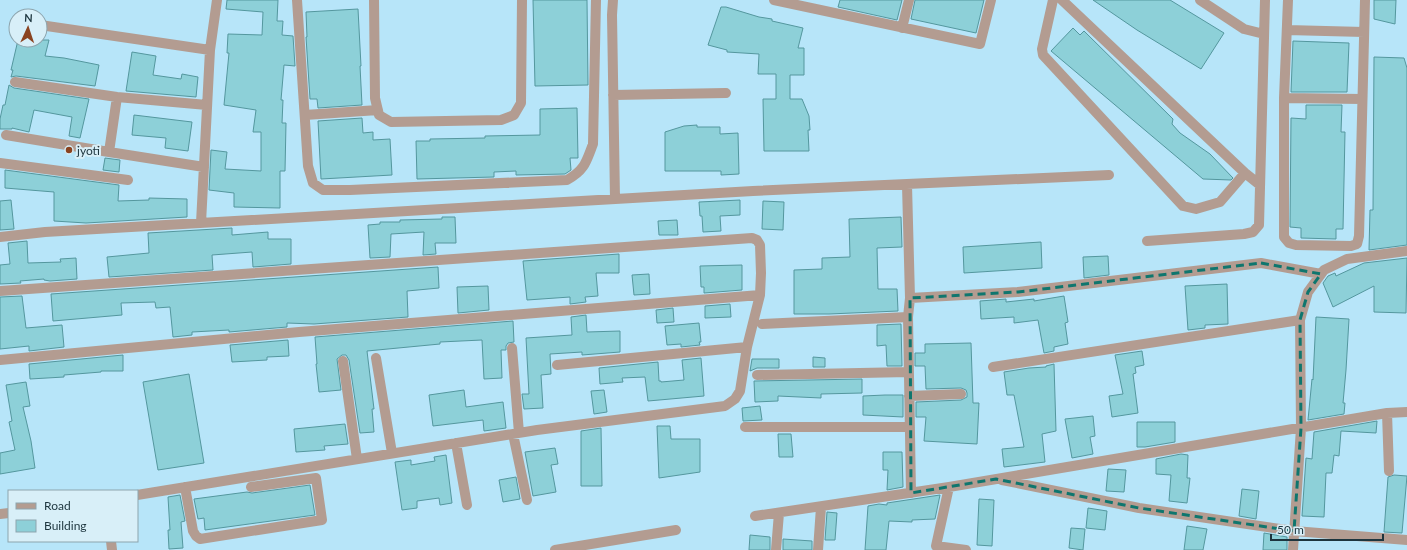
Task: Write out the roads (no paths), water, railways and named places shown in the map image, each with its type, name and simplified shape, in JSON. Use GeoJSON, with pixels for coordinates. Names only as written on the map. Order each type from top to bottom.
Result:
{"type":"FeatureCollection","features":[{"type":"Feature","properties":{"kind":"street"},"geometry":{"type":"LineString","coordinates":[[201,223],[210,50],[217,0]]}},
{"type":"Feature","properties":{"kind":"street"},"geometry":{"type":"LineString","coordinates":[[297,0],[308,166],[313,183],[323,190],[358,190],[567,180],[578,174],[587,162],[593,144],[596,0]]}},
{"type":"Feature","properties":{"kind":"street"},"geometry":{"type":"LineString","coordinates":[[374,0],[375,98],[379,115],[391,122],[501,120],[514,115],[521,103],[522,0]]}},
{"type":"Feature","properties":{"kind":"street"},"geometry":{"type":"LineString","coordinates":[[613,0],[615,199]]}},
{"type":"Feature","properties":{"kind":"street"},"geometry":{"type":"LineString","coordinates":[[774,0],[980,44],[991,0]]}},
{"type":"Feature","properties":{"kind":"street"},"geometry":{"type":"LineString","coordinates":[[821,10],[824,0]]}},
{"type":"Feature","properties":{"kind":"street"},"geometry":{"type":"LineString","coordinates":[[902,28],[909,0]]}},
{"type":"Feature","properties":{"kind":"street"},"geometry":{"type":"LineString","coordinates":[[1053,0],[1042,49],[1043,55],[1183,206],[1196,209],[1220,202],[1245,173]]}},
{"type":"Feature","properties":{"kind":"street"},"geometry":{"type":"LineString","coordinates":[[1062,0],[1245,173],[1260,185]]}},
{"type":"Feature","properties":{"kind":"street"},"geometry":{"type":"LineString","coordinates":[[1200,0],[1244,29],[1264,34]]}},
{"type":"Feature","properties":{"kind":"street"},"geometry":{"type":"LineString","coordinates":[[1147,241],[1244,234],[1253,232],[1259,225],[1265,0]]}},
{"type":"Feature","properties":{"kind":"street"},"geometry":{"type":"LineString","coordinates":[[1288,0],[1284,98],[1284,237],[1289,243],[1296,245],[1319,246],[1351,246],[1357,244],[1359,236],[1365,0]]}},
{"type":"Feature","properties":{"kind":"street"},"geometry":{"type":"LineString","coordinates":[[48,26],[210,50]]}},
{"type":"Feature","properties":{"kind":"street"},"geometry":{"type":"LineString","coordinates":[[1287,30],[1364,32]]}},
{"type":"Feature","properties":{"kind":"street"},"geometry":{"type":"LineString","coordinates":[[15,82],[116,97],[207,105]]}},
{"type":"Feature","properties":{"kind":"street"},"geometry":{"type":"LineString","coordinates":[[613,95],[726,93]]}},
{"type":"Feature","properties":{"kind":"street"},"geometry":{"type":"LineString","coordinates":[[109,152],[116,97]]}},
{"type":"Feature","properties":{"kind":"street"},"geometry":{"type":"LineString","coordinates":[[1284,98],[1362,99]]}},
{"type":"Feature","properties":{"kind":"street"},"geometry":{"type":"LineString","coordinates":[[305,115],[378,110]]}},
{"type":"Feature","properties":{"kind":"street"},"geometry":{"type":"LineString","coordinates":[[6,135],[204,167]]}},
{"type":"Feature","properties":{"kind":"street"},"geometry":{"type":"LineString","coordinates":[[0,163],[128,180]]}},
{"type":"Feature","properties":{"kind":"street"},"geometry":{"type":"LineString","coordinates":[[0,237],[45,232],[753,191],[1108,175]]}},
{"type":"Feature","properties":{"kind":"street"},"geometry":{"type":"LineString","coordinates":[[907,185],[910,298],[908,317],[911,493]]}},
{"type":"Feature","properties":{"kind":"street"},"geometry":{"type":"LineString","coordinates":[[0,291],[752,238],[757,240],[760,245],[760,295],[747,347],[740,391],[735,400],[725,406],[456,443],[138,495]]}},
{"type":"Feature","properties":{"kind":"street"},"geometry":{"type":"LineString","coordinates":[[1293,550],[1301,428],[1300,320],[1308,292],[1324,270],[1347,259],[1407,251]]}},
{"type":"Feature","properties":{"kind":"street"},"geometry":{"type":"LineString","coordinates":[[910,298],[1018,292],[1261,263],[1321,274]]}},
{"type":"Feature","properties":{"kind":"street"},"geometry":{"type":"LineString","coordinates":[[0,360],[299,332],[760,295]]}},
{"type":"Feature","properties":{"kind":"street"},"geometry":{"type":"LineString","coordinates":[[762,324],[908,317]]}},
{"type":"Feature","properties":{"kind":"street"},"geometry":{"type":"LineString","coordinates":[[993,367],[1300,320]]}},
{"type":"Feature","properties":{"kind":"street"},"geometry":{"type":"LineString","coordinates":[[557,365],[747,347]]}},
{"type":"Feature","properties":{"kind":"street"},"geometry":{"type":"LineString","coordinates":[[512,348],[516,434],[527,500]]}},
{"type":"Feature","properties":{"kind":"street"},"geometry":{"type":"LineString","coordinates":[[376,358],[392,453]]}},
{"type":"Feature","properties":{"kind":"street"},"geometry":{"type":"LineString","coordinates":[[343,361],[357,459]]}},
{"type":"Feature","properties":{"kind":"street"},"geometry":{"type":"LineString","coordinates":[[757,375],[909,372]]}},
{"type":"Feature","properties":{"kind":"street"},"geometry":{"type":"LineString","coordinates":[[909,396],[961,394]]}},
{"type":"Feature","properties":{"kind":"street"},"geometry":{"type":"LineString","coordinates":[[755,516],[949,487],[1387,413],[1407,412]]}},
{"type":"Feature","properties":{"kind":"street"},"geometry":{"type":"LineString","coordinates":[[1387,413],[1389,471]]}},
{"type":"Feature","properties":{"kind":"street"},"geometry":{"type":"LineString","coordinates":[[745,427],[910,427]]}},
{"type":"Feature","properties":{"kind":"street"},"geometry":{"type":"LineString","coordinates":[[456,443],[467,505]]}},
{"type":"Feature","properties":{"kind":"street"},"geometry":{"type":"LineString","coordinates":[[185,487],[193,531],[200,539],[322,520],[316,478],[251,487]]}},
{"type":"Feature","properties":{"kind":"street"},"geometry":{"type":"LineString","coordinates":[[996,479],[1139,508],[1294,531],[1407,540]]}},
{"type":"Feature","properties":{"kind":"street"},"geometry":{"type":"LineString","coordinates":[[949,487],[936,548],[966,550]]}},
{"type":"Feature","properties":{"kind":"street"},"geometry":{"type":"LineString","coordinates":[[818,550],[821,507]]}},
{"type":"Feature","properties":{"kind":"street"},"geometry":{"type":"LineString","coordinates":[[776,550],[779,513]]}},
{"type":"Feature","properties":{"kind":"street"},"geometry":{"type":"LineString","coordinates":[[556,550],[676,530]]}},
{"type":"Feature","properties":{"kind":"place","name":"jyoti"},"geometry":{"type":"Point","coordinates":[69,150]}}]}
